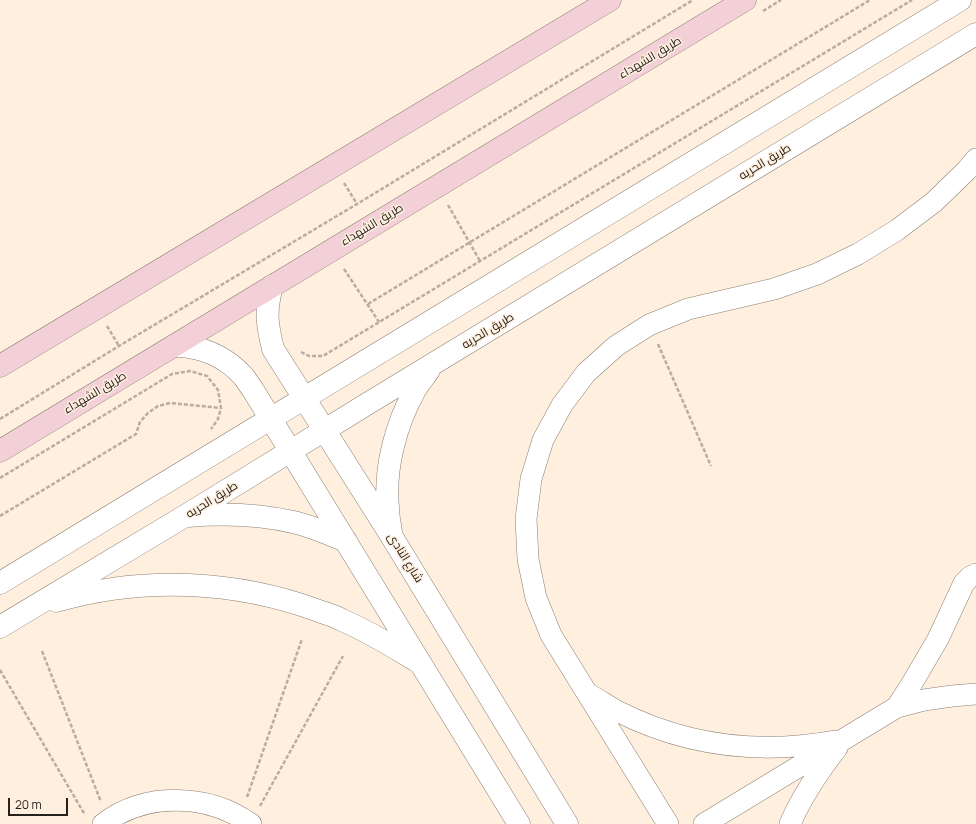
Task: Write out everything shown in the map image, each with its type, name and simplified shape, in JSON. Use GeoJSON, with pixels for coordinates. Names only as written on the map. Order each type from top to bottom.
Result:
{"type":"FeatureCollection","features":[{"type":"Feature","properties":{"kind":"main road"},"geometry":{"type":"LineString","coordinates":[[0,366],[610,0]]}},
{"type":"Feature","properties":{"kind":"main road","name":"طريق الشهداء"},"geometry":{"type":"LineString","coordinates":[[0,451],[272,286],[753,6]]}},
{"type":"Feature","properties":{"kind":"street"},"geometry":{"type":"LineString","coordinates":[[0,583],[960,0]]}},
{"type":"Feature","properties":{"kind":"street","name":"طريق الحريه"},"geometry":{"type":"LineString","coordinates":[[0,627],[976,34]]}},
{"type":"Feature","properties":{"kind":"street"},"geometry":{"type":"LineString","coordinates":[[668,824],[551,635],[536,598],[528,559],[526,519],[531,479],[543,440],[562,405],[586,373],[616,346],[649,324],[688,309],[774,289],[817,274],[858,254],[897,230],[934,202],[967,170],[976,159]]}},
{"type":"Feature","properties":{"kind":"street","name":"شارع النادى"},"geometry":{"type":"LineString","coordinates":[[272,286],[268,300],[267,315],[268,329],[273,349],[392,537],[567,824]]}},
{"type":"Feature","properties":{"kind":"street"},"geometry":{"type":"LineString","coordinates":[[174,346],[189,346],[205,350],[219,357],[244,377],[519,824]]}},
{"type":"Feature","properties":{"kind":"street"},"geometry":{"type":"LineString","coordinates":[[392,537],[388,507],[388,476],[393,446],[402,417],[416,389],[433,364]]}},
{"type":"Feature","properties":{"kind":"street"},"geometry":{"type":"LineString","coordinates":[[185,516],[240,514],[267,517],[294,522],[320,530],[346,541]]}},
{"type":"Feature","properties":{"kind":"street"},"geometry":{"type":"LineString","coordinates":[[897,707],[922,668],[938,639],[964,583],[976,574]]}},
{"type":"Feature","properties":{"kind":"street"},"geometry":{"type":"LineString","coordinates":[[30,609],[73,596],[118,588],[164,584],[209,586],[254,592],[298,604],[341,619],[382,639],[421,664]]}},
{"type":"Feature","properties":{"kind":"street"},"geometry":{"type":"LineString","coordinates":[[588,694],[616,711],[647,724],[679,736],[712,743],[745,747],[779,748],[812,745],[845,739]]}},
{"type":"Feature","properties":{"kind":"street"},"geometry":{"type":"LineString","coordinates":[[704,824],[897,707],[924,700],[976,694]]}},
{"type":"Feature","properties":{"kind":"street"},"geometry":{"type":"LineString","coordinates":[[790,824],[807,791],[825,764],[845,739]]}},
{"type":"Feature","properties":{"kind":"street"},"geometry":{"type":"LineString","coordinates":[[99,820],[133,807],[160,801],[188,800],[215,806],[247,821]]}},
{"type":"Feature","properties":{"kind":"path"},"geometry":{"type":"LineString","coordinates":[[0,419],[693,0]]}},
{"type":"Feature","properties":{"kind":"path"},"geometry":{"type":"LineString","coordinates":[[753,6],[781,0]]}},
{"type":"Feature","properties":{"kind":"path"},"geometry":{"type":"LineString","coordinates":[[368,304],[870,0]]}},
{"type":"Feature","properties":{"kind":"path"},"geometry":{"type":"LineString","coordinates":[[297,351],[309,356],[323,356],[912,0]]}},
{"type":"Feature","properties":{"kind":"path"},"geometry":{"type":"LineString","coordinates":[[342,180],[356,204]]}},
{"type":"Feature","properties":{"kind":"path"},"geometry":{"type":"LineString","coordinates":[[442,208],[448,204],[480,261]]}},
{"type":"Feature","properties":{"kind":"path"},"geometry":{"type":"LineString","coordinates":[[337,273],[344,268],[379,322]]}},
{"type":"Feature","properties":{"kind":"path"},"geometry":{"type":"LineString","coordinates":[[105,323],[119,346]]}},
{"type":"Feature","properties":{"kind":"path"},"geometry":{"type":"LineString","coordinates":[[649,324],[710,466]]}},
{"type":"Feature","properties":{"kind":"path"},"geometry":{"type":"LineString","coordinates":[[0,478],[172,374],[190,371],[207,376],[218,390],[221,408],[218,419],[212,428],[205,432]]}},
{"type":"Feature","properties":{"kind":"path"},"geometry":{"type":"LineString","coordinates":[[0,516],[136,434],[140,422],[148,413],[158,406],[170,403],[221,408]]}},
{"type":"Feature","properties":{"kind":"path"},"geometry":{"type":"LineString","coordinates":[[247,821],[302,639]]}},
{"type":"Feature","properties":{"kind":"path"},"geometry":{"type":"LineString","coordinates":[[42,651],[99,820]]}},
{"type":"Feature","properties":{"kind":"path"},"geometry":{"type":"LineString","coordinates":[[247,821],[343,656]]}},
{"type":"Feature","properties":{"kind":"path"},"geometry":{"type":"LineString","coordinates":[[0,670],[99,820]]}}]}
